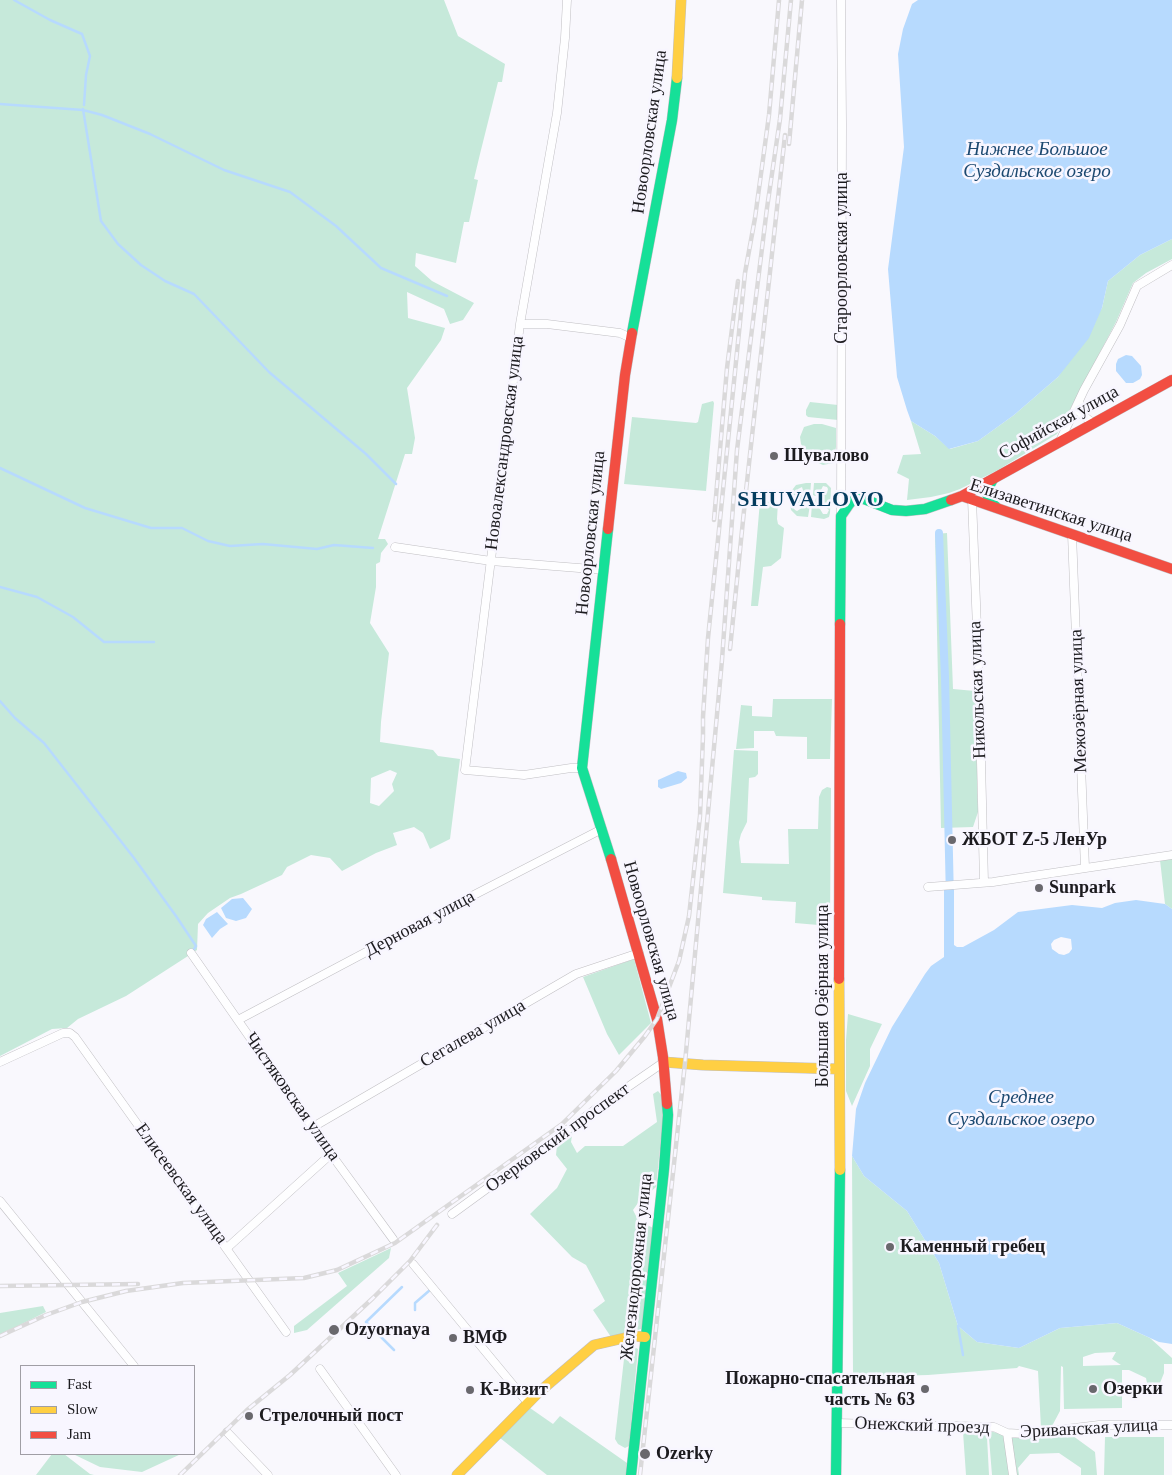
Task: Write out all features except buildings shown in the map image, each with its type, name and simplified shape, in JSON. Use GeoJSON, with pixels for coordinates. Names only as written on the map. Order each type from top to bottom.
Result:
{"type":"FeatureCollection","features":[{"type":"Feature","properties":{"kind":"street","name":"Новоалександровская улица"},"geometry":{"type":"LineString","coordinates":[[567,0],[558,113],[520,324],[465,770],[524,775],[582,768]]}},
{"type":"Feature","properties":{"kind":"street","name":"Новоорловская улица"},"geometry":{"type":"LineString","coordinates":[[664,1062],[657,1018],[639,953],[582,768],[612,484],[631,338],[672,120],[678,64],[681,0]]}},
{"type":"Feature","properties":{"kind":"street","name":"Староорловская улица"},"geometry":{"type":"LineString","coordinates":[[841,516],[842,0]]}},
{"type":"Feature","properties":{"kind":"street"},"geometry":{"type":"LineString","coordinates":[[1060,441],[1078,402],[1120,325],[1136,286],[1172,265]]}},
{"type":"Feature","properties":{"kind":"street"},"geometry":{"type":"LineString","coordinates":[[520,324],[547,324],[620,333],[631,338]]}},
{"type":"Feature","properties":{"kind":"street","name":"Софийская улица"},"geometry":{"type":"LineString","coordinates":[[967,497],[994,478],[1172,380]]}},
{"type":"Feature","properties":{"kind":"street"},"geometry":{"type":"LineString","coordinates":[[1078,402],[1081,414],[1093,423]]}},
{"type":"Feature","properties":{"kind":"street"},"geometry":{"type":"LineString","coordinates":[[994,478],[987,490],[988,497],[998,508]]}},
{"type":"Feature","properties":{"kind":"street","name":"Елизаветинская улица"},"geometry":{"type":"LineString","coordinates":[[841,516],[855,499],[864,499],[892,510],[906,511],[925,509],[967,497],[1172,569]]}},
{"type":"Feature","properties":{"kind":"street","name":"Никольская улица"},"geometry":{"type":"LineString","coordinates":[[967,497],[979,681],[984,882]]}},
{"type":"Feature","properties":{"kind":"street","name":"Большая Озёрная улица"},"geometry":{"type":"LineString","coordinates":[[836,1475],[840,1187],[841,516]]}},
{"type":"Feature","properties":{"kind":"street","name":"Межозёрная улица"},"geometry":{"type":"LineString","coordinates":[[1072,534],[1086,868]]}},
{"type":"Feature","properties":{"kind":"street"},"geometry":{"type":"LineString","coordinates":[[395,547],[491,561],[604,570]]}},
{"type":"Feature","properties":{"kind":"street","name":"Дерновая улица"},"geometry":{"type":"LineString","coordinates":[[238,1020],[602,829]]}},
{"type":"Feature","properties":{"kind":"street"},"geometry":{"type":"LineString","coordinates":[[928,887],[993,882],[1172,855]]}},
{"type":"Feature","properties":{"kind":"street","name":"Чистяковская улица"},"geometry":{"type":"LineString","coordinates":[[191,953],[393,1240]]}},
{"type":"Feature","properties":{"kind":"street","name":"Сегалева улица"},"geometry":{"type":"LineString","coordinates":[[313,1128],[576,974],[639,953]]}},
{"type":"Feature","properties":{"kind":"street","name":"Елисеевская улица"},"geometry":{"type":"LineString","coordinates":[[0,1062],[63,1033],[70,1033],[75,1037],[286,1332]]}},
{"type":"Feature","properties":{"kind":"street"},"geometry":{"type":"LineString","coordinates":[[664,1062],[839,1069]]}},
{"type":"Feature","properties":{"kind":"street","name":"Озерковский проспект"},"geometry":{"type":"LineString","coordinates":[[452,1214],[664,1062]]}},
{"type":"Feature","properties":{"kind":"street","name":"Железнодорожная улица"},"geometry":{"type":"LineString","coordinates":[[631,1475],[664,1168],[668,1115],[664,1062]]}},
{"type":"Feature","properties":{"kind":"street"},"geometry":{"type":"LineString","coordinates":[[227,1248],[331,1154]]}},
{"type":"Feature","properties":{"kind":"street"},"geometry":{"type":"LineString","coordinates":[[0,1201],[133,1365]]}},
{"type":"Feature","properties":{"kind":"street"},"geometry":{"type":"LineString","coordinates":[[413,1264],[528,1403]]}},
{"type":"Feature","properties":{"kind":"street"},"geometry":{"type":"LineString","coordinates":[[457,1475],[528,1403],[594,1345],[633,1336],[644,1330],[647,1325]]}},
{"type":"Feature","properties":{"kind":"street"},"geometry":{"type":"LineString","coordinates":[[633,1336],[646,1337]]}},
{"type":"Feature","properties":{"kind":"street"},"geometry":{"type":"LineString","coordinates":[[320,1369],[396,1475]]}},
{"type":"Feature","properties":{"kind":"street","name":"Онежский проезд"},"geometry":{"type":"LineString","coordinates":[[837,1423],[994,1426],[1007,1433]]}},
{"type":"Feature","properties":{"kind":"street","name":"Эриванская улица"},"geometry":{"type":"LineString","coordinates":[[1007,1433],[1025,1434],[1108,1424],[1172,1425]]}},
{"type":"Feature","properties":{"kind":"street"},"geometry":{"type":"LineString","coordinates":[[227,1432],[268,1475]]}},
{"type":"Feature","properties":{"kind":"street"},"geometry":{"type":"LineString","coordinates":[[1007,1433],[1014,1475]]}},
{"type":"Feature","properties":{"kind":"green space"},"geometry":{"type":"Polygon","coordinates":[[[0,0],[444,0],[458,36],[505,64],[502,82],[498,82],[474,179],[478,180],[469,222],[464,222],[456,263],[416,253],[415,266],[432,281],[474,303],[463,320],[450,324],[444,309],[407,292],[408,318],[445,328],[441,340],[407,388],[415,438],[412,454],[405,454],[378,539],[385,539],[388,544],[381,553],[380,562],[376,564],[376,587],[370,623],[389,653],[380,742],[433,750],[438,756],[460,759],[450,839],[430,849],[423,833],[414,827],[393,833],[397,845],[376,853],[342,871],[330,858],[311,855],[287,867],[282,875],[230,898],[208,913],[198,924],[197,950],[188,956],[126,996],[78,1019],[67,1028],[52,1029],[0,1056],[0,0]],[[390,770],[371,778],[370,803],[379,806],[394,791],[392,784],[397,773],[390,770]]]}},
{"type":"Feature","properties":{"kind":"green space"},"geometry":{"type":"Polygon","coordinates":[[[1172,239],[1172,259],[1146,273],[1133,283],[1116,322],[1057,434],[998,470],[960,489],[931,497],[907,500],[909,479],[897,473],[903,455],[921,454],[911,421],[935,436],[950,449],[978,441],[1014,415],[1058,377],[1102,308],[1108,281],[1140,255],[1172,239]]]}},
{"type":"Feature","properties":{"kind":"green space"},"geometry":{"type":"Polygon","coordinates":[[[713,401],[706,491],[624,484],[632,417],[696,423],[698,422],[702,404],[713,401]]]}},
{"type":"Feature","properties":{"kind":"green space"},"geometry":{"type":"Polygon","coordinates":[[[810,402],[838,405],[838,420],[808,417],[806,410],[810,402]]]}},
{"type":"Feature","properties":{"kind":"green space"},"geometry":{"type":"Polygon","coordinates":[[[814,424],[836,428],[836,447],[833,463],[823,465],[811,460],[801,444],[800,437],[804,427],[814,424]]]}},
{"type":"Feature","properties":{"kind":"green space"},"geometry":{"type":"Polygon","coordinates":[[[811,483],[810,495],[804,494],[802,487],[798,489],[796,494],[802,495],[806,500],[801,503],[794,503],[792,506],[797,511],[808,504],[810,505],[808,517],[797,516],[791,510],[789,494],[796,485],[811,483]]]}},
{"type":"Feature","properties":{"kind":"green space"},"geometry":{"type":"Polygon","coordinates":[[[814,483],[826,483],[831,488],[830,513],[829,517],[824,519],[811,517],[812,504],[814,503],[823,514],[827,514],[829,510],[825,507],[822,508],[815,502],[816,498],[822,493],[827,493],[827,487],[823,486],[815,496],[813,495],[814,483]]]}},
{"type":"Feature","properties":{"kind":"green space"},"geometry":{"type":"Polygon","coordinates":[[[760,501],[778,502],[778,524],[784,528],[781,558],[771,566],[763,567],[758,606],[751,606],[760,501]]]}},
{"type":"Feature","properties":{"kind":"green space"},"geometry":{"type":"Polygon","coordinates":[[[947,533],[953,689],[975,691],[978,812],[973,827],[941,828],[935,534],[947,533]]]}},
{"type":"Feature","properties":{"kind":"green space"},"geometry":{"type":"Polygon","coordinates":[[[773,699],[832,699],[830,759],[807,759],[807,737],[776,736],[774,731],[754,731],[754,748],[736,749],[741,705],[752,706],[752,716],[772,717],[773,699]]]}},
{"type":"Feature","properties":{"kind":"green space"},"geometry":{"type":"Polygon","coordinates":[[[734,750],[758,751],[758,774],[755,777],[749,778],[747,822],[739,842],[741,863],[789,864],[788,829],[818,829],[819,797],[822,790],[827,787],[831,788],[830,926],[795,923],[796,902],[762,900],[762,897],[723,893],[734,750]]]}},
{"type":"Feature","properties":{"kind":"green space"},"geometry":{"type":"Polygon","coordinates":[[[1172,859],[1172,909],[1165,904],[1160,860],[1172,859]]]}},
{"type":"Feature","properties":{"kind":"green space"},"geometry":{"type":"Polygon","coordinates":[[[634,959],[651,1023],[619,1055],[607,1034],[583,977],[634,959]]]}},
{"type":"Feature","properties":{"kind":"green space"},"geometry":{"type":"Polygon","coordinates":[[[848,1014],[882,1024],[870,1049],[870,1066],[852,1106],[846,1091],[848,1014]]]}},
{"type":"Feature","properties":{"kind":"green space"},"geometry":{"type":"Polygon","coordinates":[[[658,1091],[662,1096],[664,1109],[656,1187],[633,1210],[638,1220],[655,1229],[645,1322],[641,1329],[611,1337],[593,1310],[605,1301],[586,1265],[572,1257],[530,1214],[557,1188],[567,1169],[556,1155],[557,1145],[555,1142],[573,1129],[571,1142],[577,1153],[585,1146],[623,1146],[657,1122],[653,1094],[658,1091]]]}},
{"type":"Feature","properties":{"kind":"green space"},"geometry":{"type":"Polygon","coordinates":[[[852,1156],[864,1176],[907,1211],[939,1263],[958,1326],[977,1342],[1019,1348],[1060,1328],[1117,1323],[1150,1338],[1172,1358],[1172,1364],[1164,1364],[1164,1373],[1160,1383],[1161,1394],[1149,1393],[1146,1378],[1129,1370],[1122,1370],[1122,1408],[1064,1409],[1063,1367],[1061,1366],[1060,1411],[1052,1426],[1041,1428],[1038,1371],[1019,1366],[1017,1368],[928,1375],[853,1377],[852,1156]],[[1116,1352],[1095,1353],[1083,1357],[1083,1366],[1121,1365],[1112,1359],[1116,1352]]]}},
{"type":"Feature","properties":{"kind":"green space"},"geometry":{"type":"Polygon","coordinates":[[[391,1248],[389,1258],[307,1330],[294,1333],[294,1326],[347,1286],[338,1273],[391,1248]]]}},
{"type":"Feature","properties":{"kind":"green space"},"geometry":{"type":"Polygon","coordinates":[[[43,1306],[46,1312],[0,1335],[0,1313],[43,1306]]]}},
{"type":"Feature","properties":{"kind":"green space"},"geometry":{"type":"Polygon","coordinates":[[[629,1347],[638,1349],[629,1446],[625,1448],[618,1444],[615,1439],[625,1350],[629,1347]]]}},
{"type":"Feature","properties":{"kind":"green space"},"geometry":{"type":"Polygon","coordinates":[[[530,1408],[553,1424],[560,1416],[627,1463],[626,1475],[547,1475],[500,1438],[530,1408]]]}},
{"type":"Feature","properties":{"kind":"green space"},"geometry":{"type":"Polygon","coordinates":[[[963,1432],[993,1432],[1026,1437],[1069,1433],[1095,1452],[1097,1475],[1081,1475],[1081,1468],[1059,1453],[1030,1454],[1018,1468],[1019,1475],[992,1475],[989,1438],[987,1437],[989,1475],[966,1475],[963,1432]]]}},
{"type":"Feature","properties":{"kind":"green space"},"geometry":{"type":"Polygon","coordinates":[[[1105,1437],[1164,1437],[1164,1475],[1104,1475],[1105,1437]]]}},
{"type":"Feature","properties":{"kind":"green space"},"geometry":{"type":"Polygon","coordinates":[[[51,1455],[65,1455],[94,1475],[36,1475],[51,1455]]]}},
{"type":"Feature","properties":{"kind":"green space"},"geometry":{"type":"Polygon","coordinates":[[[75,1455],[179,1455],[142,1472],[100,1467],[75,1455]]]}},
{"type":"Feature","properties":{"kind":"water","name":"Нижнее Большое Суздальское озеро"},"geometry":{"type":"Polygon","coordinates":[[[918,0],[1172,0],[1172,239],[1140,255],[1108,281],[1102,308],[1089,338],[1058,377],[1014,415],[978,441],[949,449],[935,436],[911,421],[907,410],[897,377],[888,269],[904,147],[898,54],[903,29],[912,4],[918,0]]]}},
{"type":"Feature","properties":{"kind":"water"},"geometry":{"type":"Polygon","coordinates":[[[1126,355],[1132,356],[1141,366],[1142,375],[1140,379],[1133,383],[1126,383],[1116,371],[1118,359],[1126,355]]]}},
{"type":"Feature","properties":{"kind":"water"},"geometry":{"type":"Polygon","coordinates":[[[678,771],[686,773],[687,778],[681,783],[661,789],[658,787],[658,780],[678,771]]]}},
{"type":"Feature","properties":{"kind":"water","name":"Среднее Суздальское озеро"},"geometry":{"type":"Polygon","coordinates":[[[944,890],[954,890],[954,945],[957,947],[963,947],[994,930],[1018,912],[1072,905],[1102,908],[1115,903],[1136,900],[1165,904],[1172,909],[1172,1344],[1159,1342],[1117,1323],[1060,1328],[1019,1348],[977,1342],[958,1326],[939,1263],[907,1211],[864,1176],[852,1156],[856,1109],[865,1083],[892,1027],[925,974],[931,966],[944,957],[944,890]],[[1061,937],[1054,940],[1051,944],[1052,949],[1059,954],[1069,953],[1072,949],[1071,939],[1061,937]]]}},
{"type":"Feature","properties":{"kind":"water"},"geometry":{"type":"Polygon","coordinates":[[[243,898],[252,909],[246,918],[236,921],[226,918],[221,908],[232,899],[243,898]]]}},
{"type":"Feature","properties":{"kind":"water"},"geometry":{"type":"Polygon","coordinates":[[[217,912],[228,924],[220,929],[212,938],[203,925],[206,919],[217,912]]]}},
{"type":"Feature","properties":{"kind":"waterway"},"geometry":{"type":"LineString","coordinates":[[14,0],[50,20],[82,34],[90,56],[86,75],[84,105]]}},
{"type":"Feature","properties":{"kind":"waterway"},"geometry":{"type":"LineString","coordinates":[[0,104],[83,110],[102,115],[150,134],[224,170],[290,192],[336,226],[381,268],[447,296]]}},
{"type":"Feature","properties":{"kind":"waterway"},"geometry":{"type":"LineString","coordinates":[[83,109],[101,221],[118,244],[141,265],[165,281],[194,294],[269,372],[366,454],[396,484]]}},
{"type":"Feature","properties":{"kind":"waterway"},"geometry":{"type":"LineString","coordinates":[[0,468],[85,508],[151,528],[182,528],[208,541],[230,546],[263,544],[317,549],[334,545],[373,548]]}},
{"type":"Feature","properties":{"kind":"waterway"},"geometry":{"type":"LineString","coordinates":[[939,533],[945,677],[950,900]]}},
{"type":"Feature","properties":{"kind":"waterway"},"geometry":{"type":"LineString","coordinates":[[0,587],[37,597],[73,617],[104,642],[154,642]]}},
{"type":"Feature","properties":{"kind":"waterway"},"geometry":{"type":"LineString","coordinates":[[0,701],[15,718],[44,743],[134,858],[196,946],[192,952]]}},
{"type":"Feature","properties":{"kind":"waterway"},"geometry":{"type":"LineString","coordinates":[[394,1350],[366,1322],[402,1287]]}},
{"type":"Feature","properties":{"kind":"waterway"},"geometry":{"type":"LineString","coordinates":[[415,1310],[415,1303],[430,1290]]}},
{"type":"Feature","properties":{"kind":"waterway"},"geometry":{"type":"LineString","coordinates":[[958,1326],[963,1355]]}},
{"type":"Feature","properties":{"kind":"railway"},"geometry":{"type":"LineString","coordinates":[[0,1336],[46,1315],[82,1302],[126,1291],[183,1283],[304,1278],[337,1270],[395,1243],[562,1124],[616,1071],[657,1019],[679,961],[689,916],[700,816],[708,638],[745,273],[755,218],[769,115],[779,0]]}},
{"type":"Feature","properties":{"kind":"railway"},"geometry":{"type":"LineString","coordinates":[[640,1475],[685,1063],[722,660],[737,450],[780,119],[791,0]]}},
{"type":"Feature","properties":{"kind":"railway"},"geometry":{"type":"LineString","coordinates":[[789,144],[802,0]]}},
{"type":"Feature","properties":{"kind":"railway"},"geometry":{"type":"LineString","coordinates":[[730,649],[785,135]]}},
{"type":"Feature","properties":{"kind":"railway"},"geometry":{"type":"LineString","coordinates":[[714,520],[727,368],[738,281]]}},
{"type":"Feature","properties":{"kind":"railway"},"geometry":{"type":"LineString","coordinates":[[180,1475],[247,1410],[290,1375],[373,1298],[410,1261],[437,1225]]}},
{"type":"Feature","properties":{"kind":"railway"},"geometry":{"type":"LineString","coordinates":[[0,1286],[138,1284]]}},
{"type":"Feature","properties":{"kind":"traffic: fast"},"geometry":{"type":"LineString","coordinates":[[632,333],[672,120],[677,78]]}},
{"type":"Feature","properties":{"kind":"traffic: fast"},"geometry":{"type":"LineString","coordinates":[[993,479],[987,490],[988,497],[996,507]]}},
{"type":"Feature","properties":{"kind":"traffic: fast"},"geometry":{"type":"LineString","coordinates":[[840,624],[841,516],[850,503],[855,499],[864,499],[892,510],[906,511],[925,509],[951,500]]}},
{"type":"Feature","properties":{"kind":"traffic: fast"},"geometry":{"type":"LineString","coordinates":[[608,529],[582,768],[611,859]]}},
{"type":"Feature","properties":{"kind":"traffic: fast"},"geometry":{"type":"LineString","coordinates":[[631,1475],[664,1169],[668,1115],[667,1104]]}},
{"type":"Feature","properties":{"kind":"traffic: fast"},"geometry":{"type":"LineString","coordinates":[[836,1475],[840,1170]]}},
{"type":"Feature","properties":{"kind":"traffic: slow"},"geometry":{"type":"LineString","coordinates":[[677,78],[681,0]]}},
{"type":"Feature","properties":{"kind":"traffic: slow"},"geometry":{"type":"LineString","coordinates":[[839,979],[840,1170]]}},
{"type":"Feature","properties":{"kind":"traffic: slow"},"geometry":{"type":"LineString","coordinates":[[664,1062],[839,1069]]}},
{"type":"Feature","properties":{"kind":"traffic: slow"},"geometry":{"type":"LineString","coordinates":[[457,1475],[538,1393],[594,1345],[633,1336],[645,1337]]}},
{"type":"Feature","properties":{"kind":"traffic: jam"},"geometry":{"type":"LineString","coordinates":[[608,529],[625,375],[632,333]]}},
{"type":"Feature","properties":{"kind":"traffic: jam"},"geometry":{"type":"LineString","coordinates":[[951,500],[962,496],[1172,380]]}},
{"type":"Feature","properties":{"kind":"traffic: jam"},"geometry":{"type":"LineString","coordinates":[[962,496],[1172,569]]}},
{"type":"Feature","properties":{"kind":"traffic: jam"},"geometry":{"type":"LineString","coordinates":[[839,979],[840,624]]}},
{"type":"Feature","properties":{"kind":"traffic: jam"},"geometry":{"type":"LineString","coordinates":[[611,859],[657,1019],[663,1057],[667,1104]]}},
{"type":"Feature","properties":{"kind":"place","name":"Шувалово"},"geometry":{"type":"Point","coordinates":[774,456]}},
{"type":"Feature","properties":{"kind":"place","name":"ЖБОТ Z-5 ЛенУр"},"geometry":{"type":"Point","coordinates":[952,840]}},
{"type":"Feature","properties":{"kind":"place","name":"Sunpark"},"geometry":{"type":"Point","coordinates":[1039,888]}},
{"type":"Feature","properties":{"kind":"place","name":"Каменный гребец"},"geometry":{"type":"Point","coordinates":[890,1247]}},
{"type":"Feature","properties":{"kind":"place","name":"Ozyornaya"},"geometry":{"type":"Point","coordinates":[334,1330]}},
{"type":"Feature","properties":{"kind":"place","name":"ВМФ"},"geometry":{"type":"Point","coordinates":[453,1338]}},
{"type":"Feature","properties":{"kind":"place","name":"Пожарно-спасательная часть № 63"},"geometry":{"type":"Point","coordinates":[925,1389]}},
{"type":"Feature","properties":{"kind":"place","name":"Озерки"},"geometry":{"type":"Point","coordinates":[1093,1389]}},
{"type":"Feature","properties":{"kind":"place","name":"К-Визит"},"geometry":{"type":"Point","coordinates":[470,1390]}},
{"type":"Feature","properties":{"kind":"place","name":"Стрелочный пост"},"geometry":{"type":"Point","coordinates":[249,1416]}},
{"type":"Feature","properties":{"kind":"place","name":"Ozerky"},"geometry":{"type":"Point","coordinates":[645,1454]}},
{"type":"Feature","properties":{"kind":"district","name":"SHUVALOVO"},"geometry":{"type":"Point","coordinates":[811,500]}}]}
